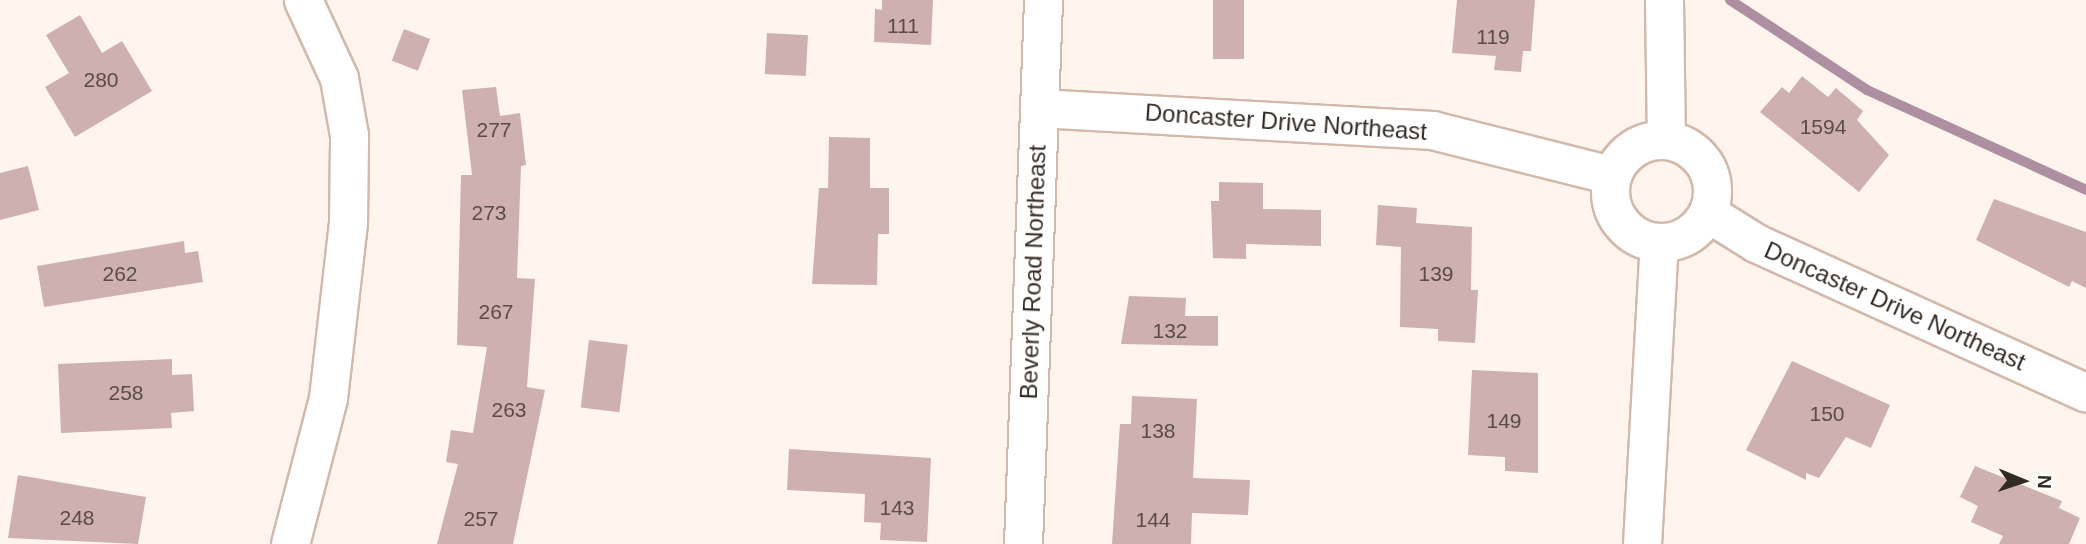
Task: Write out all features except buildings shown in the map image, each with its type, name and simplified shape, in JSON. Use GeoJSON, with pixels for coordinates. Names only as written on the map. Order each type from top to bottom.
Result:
{"type":"FeatureCollection","features":[{"type":"Feature","properties":{"kind":"street"},"geometry":{"type":"LineString","coordinates":[[289,544],[328,398],[348,223],[349,135],[339,78],[303,0]]}},
{"type":"Feature","properties":{"kind":"street","name":"Beverly Road Northeast"},"geometry":{"type":"LineString","coordinates":[[1023,544],[1043,0]]}},
{"type":"Feature","properties":{"kind":"street"},"geometry":{"type":"LineString","coordinates":[[1664,0],[1666,139]]}},
{"type":"Feature","properties":{"kind":"street","name":"Doncaster Drive Northeast"},"geometry":{"type":"LineString","coordinates":[[1039,108],[1432,130],[1611,175]]}},
{"type":"Feature","properties":{"kind":"street"},"geometry":{"type":"LineString","coordinates":[[1666,139],[1692,149],[1708,172],[1707,212],[1688,235],[1659,243],[1623,226],[1611,202],[1611,175],[1633,148],[1666,139]]}},
{"type":"Feature","properties":{"kind":"street","name":"Doncaster Drive Northeast"},"geometry":{"type":"LineString","coordinates":[[1707,212],[1756,243],[2086,393]]}},
{"type":"Feature","properties":{"kind":"street"},"geometry":{"type":"LineString","coordinates":[[1642,544],[1659,243]]}},
{"type":"Feature","properties":{"kind":"waterway"},"geometry":{"type":"LineString","coordinates":[[1730,0],[1867,90],[2086,190]]}}]}
